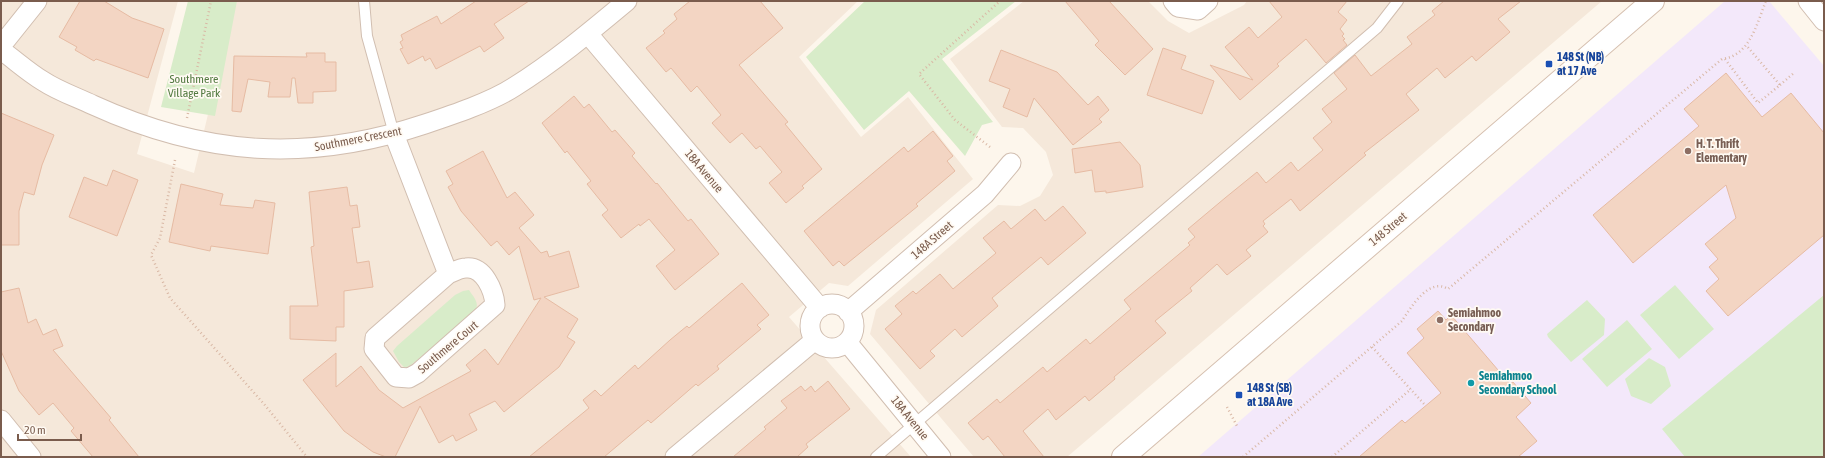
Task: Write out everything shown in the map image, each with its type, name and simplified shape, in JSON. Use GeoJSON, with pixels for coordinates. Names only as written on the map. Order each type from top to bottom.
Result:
{"type":"FeatureCollection","features":[{"type":"Feature","properties":{"kind":"main road","name":"148 Street"},"geometry":{"type":"LineString","coordinates":[[1123,457],[1653,1]]}},
{"type":"Feature","properties":{"kind":"street"},"geometry":{"type":"LineString","coordinates":[[1,46],[37,1]]}},
{"type":"Feature","properties":{"kind":"street","name":"Southmere Crescent"},"geometry":{"type":"LineString","coordinates":[[1,50],[44,82],[120,117],[183,137],[244,149],[286,150],[329,147],[394,134],[454,115],[513,88],[588,34],[627,1]]}},
{"type":"Feature","properties":{"kind":"street"},"geometry":{"type":"LineString","coordinates":[[1173,1],[1178,7],[1198,10],[1208,1]]}},
{"type":"Feature","properties":{"kind":"street"},"geometry":{"type":"LineString","coordinates":[[1808,1],[1824,21]]}},
{"type":"Feature","properties":{"kind":"street","name":"18A Avenue"},"geometry":{"type":"LineString","coordinates":[[588,34],[820,308]]}},
{"type":"Feature","properties":{"kind":"street"},"geometry":{"type":"LineString","coordinates":[[394,134],[448,274]]}},
{"type":"Feature","properties":{"kind":"street","name":"148A Street"},"geometry":{"type":"LineString","coordinates":[[848,312],[985,194],[1011,163]]}},
{"type":"Feature","properties":{"kind":"street","name":"Southmere Court"},"geometry":{"type":"LineString","coordinates":[[467,267],[478,271],[489,282],[494,295],[495,305],[418,373],[409,378],[396,377],[374,349],[374,338],[448,274],[467,267]]}},
{"type":"Feature","properties":{"kind":"street"},"geometry":{"type":"LineString","coordinates":[[829,304],[838,305],[848,312],[852,316],[854,326],[853,334],[847,342],[840,347],[831,348],[822,346],[815,340],[810,326],[815,313],[820,308],[829,304]]}},
{"type":"Feature","properties":{"kind":"street"},"geometry":{"type":"LineString","coordinates":[[675,457],[815,340]]}},
{"type":"Feature","properties":{"kind":"street","name":"18A Avenue"},"geometry":{"type":"LineString","coordinates":[[847,342],[941,457]]}},
{"type":"Feature","properties":{"kind":"street"},"geometry":{"type":"LineString","coordinates":[[1,420],[31,457]]}},
{"type":"Feature","properties":{"kind":"lane"},"geometry":{"type":"LineString","coordinates":[[364,1],[368,36],[394,134]]}},
{"type":"Feature","properties":{"kind":"lane"},"geometry":{"type":"LineString","coordinates":[[876,457],[1377,28],[1398,1]]}},
{"type":"Feature","properties":{"kind":"path"},"geometry":{"type":"LineString","coordinates":[[187,118],[211,1]]}},
{"type":"Feature","properties":{"kind":"path"},"geometry":{"type":"LineString","coordinates":[[990,147],[955,120],[919,74],[1000,1]]}},
{"type":"Feature","properties":{"kind":"path"},"geometry":{"type":"LineString","coordinates":[[1243,457],[1402,321],[1417,300],[1437,286],[1443,286],[1448,289],[1724,58],[1731,58],[1746,45],[1766,1]]}},
{"type":"Feature","properties":{"kind":"path"},"geometry":{"type":"LineString","coordinates":[[1746,45],[1780,85]]}},
{"type":"Feature","properties":{"kind":"path"},"geometry":{"type":"LineString","coordinates":[[1724,58],[1758,103],[1795,72]]}},
{"type":"Feature","properties":{"kind":"path"},"geometry":{"type":"LineString","coordinates":[[176,160],[160,238],[151,255],[170,298],[264,404],[307,457]]}},
{"type":"Feature","properties":{"kind":"path"},"geometry":{"type":"LineString","coordinates":[[1372,347],[1425,405]]}},
{"type":"Feature","properties":{"kind":"path"},"geometry":{"type":"LineString","coordinates":[[1332,457],[1411,389]]}},
{"type":"Feature","properties":{"kind":"path"},"geometry":{"type":"LineString","coordinates":[[1227,407],[1237,426]]}},
{"type":"Feature","properties":{"kind":"shaded area"},"geometry":{"type":"Polygon","coordinates":[[[1,1],[178,1],[137,154],[194,173],[235,1],[858,1],[799,57],[861,137],[908,97],[973,179],[848,286],[829,283],[789,317],[911,457],[1,457],[1,1]]]}},
{"type":"Feature","properties":{"kind":"shaded area"},"geometry":{"type":"Polygon","coordinates":[[[1024,1],[1148,1],[1168,21],[1189,33],[1244,5],[1247,1],[1602,1],[1067,457],[974,457],[870,334],[876,310],[998,205],[1020,206],[1040,196],[1053,175],[1046,152],[1023,128],[1002,127],[950,59],[1024,1]]]}},
{"type":"Feature","properties":{"kind":"shaded area","name":"H. T. Thrift Elementary"},"geometry":{"type":"Polygon","coordinates":[[[1725,1],[1769,1],[1824,66],[1824,457],[1198,457],[1725,1]]]}},
{"type":"Feature","properties":{"kind":"green space","name":"Southmere Village Park"},"geometry":{"type":"Polygon","coordinates":[[[188,1],[237,1],[215,116],[161,107],[188,1]]]}},
{"type":"Feature","properties":{"kind":"green space"},"geometry":{"type":"Polygon","coordinates":[[[865,1],[1016,1],[942,59],[993,122],[982,125],[965,156],[909,91],[864,130],[806,57],[865,1]]]}},
{"type":"Feature","properties":{"kind":"green space"},"geometry":{"type":"Polygon","coordinates":[[[1675,285],[1714,329],[1679,359],[1640,315],[1675,285]]]}},
{"type":"Feature","properties":{"kind":"green space"},"geometry":{"type":"Polygon","coordinates":[[[469,290],[477,304],[473,314],[411,365],[405,368],[399,362],[393,351],[397,346],[455,295],[469,290]]]}},
{"type":"Feature","properties":{"kind":"green space"},"geometry":{"type":"Polygon","coordinates":[[[1824,295],[1824,457],[1685,457],[1662,429],[1824,295]]]}},
{"type":"Feature","properties":{"kind":"green space"},"geometry":{"type":"Polygon","coordinates":[[[1587,300],[1605,319],[1604,335],[1571,362],[1547,334],[1587,300]]]}},
{"type":"Feature","properties":{"kind":"green space"},"geometry":{"type":"Polygon","coordinates":[[[1627,320],[1652,349],[1607,387],[1582,359],[1627,320]]]}},
{"type":"Feature","properties":{"kind":"green space"},"geometry":{"type":"Polygon","coordinates":[[[1649,358],[1665,367],[1671,386],[1651,404],[1631,396],[1625,379],[1649,358]]]}},
{"type":"Feature","properties":{"kind":"building"},"geometry":{"type":"Polygon","coordinates":[[[80,1],[104,1],[132,18],[164,29],[148,78],[96,59],[94,61],[75,50],[77,47],[59,37],[80,1]]]}},
{"type":"Feature","properties":{"kind":"building"},"geometry":{"type":"Polygon","coordinates":[[[476,1],[529,1],[494,24],[504,38],[484,52],[480,46],[436,69],[430,58],[425,61],[423,56],[408,64],[400,49],[403,48],[400,42],[403,40],[401,35],[437,16],[441,24],[476,1]]]}},
{"type":"Feature","properties":{"kind":"building"},"geometry":{"type":"Polygon","coordinates":[[[690,1],[760,1],[783,28],[739,65],[788,122],[785,124],[822,169],[802,186],[804,188],[786,203],[769,183],[782,172],[760,146],[756,149],[742,133],[730,143],[712,123],[721,115],[697,86],[691,92],[671,68],[666,72],[646,48],[665,33],[663,31],[677,19],[674,14],[690,1]]]}},
{"type":"Feature","properties":{"kind":"building"},"geometry":{"type":"Polygon","coordinates":[[[1065,1],[1109,1],[1153,49],[1125,75],[1095,45],[1099,41],[1065,1]]]}},
{"type":"Feature","properties":{"kind":"building"},"geometry":{"type":"Polygon","coordinates":[[[1269,1],[1347,1],[1338,12],[1347,20],[1340,29],[1344,34],[1342,36],[1345,39],[1343,40],[1347,45],[1326,63],[1306,39],[1277,64],[1279,66],[1240,100],[1210,65],[1253,80],[1225,47],[1249,27],[1258,38],[1282,17],[1269,1]]]}},
{"type":"Feature","properties":{"kind":"building"},"geometry":{"type":"Polygon","coordinates":[[[1444,1],[1521,1],[1498,19],[1510,32],[1476,61],[1472,56],[1445,78],[1437,68],[1406,94],[1419,110],[1364,153],[1366,155],[1300,211],[1291,199],[1263,221],[1265,224],[1263,226],[1268,232],[1246,250],[1251,256],[1227,275],[1217,264],[1190,288],[1192,291],[1155,321],[1166,333],[1114,377],[1115,379],[1089,401],[1085,396],[1056,420],[1048,409],[1023,431],[1044,457],[1005,457],[988,436],[983,440],[968,423],[997,399],[1000,403],[1043,367],[1047,372],[1086,339],[1090,344],[1131,309],[1124,300],[1190,245],[1188,243],[1195,237],[1188,229],[1257,172],[1266,183],[1291,162],[1298,171],[1323,150],[1313,138],[1332,122],[1322,109],[1347,89],[1334,73],[1355,55],[1371,76],[1412,44],[1407,37],[1435,15],[1432,11],[1444,1]]]}},
{"type":"Feature","properties":{"kind":"building"},"geometry":{"type":"Polygon","coordinates":[[[1163,48],[1186,56],[1181,69],[1214,81],[1202,114],[1147,95],[1163,48]]]}},
{"type":"Feature","properties":{"kind":"building"},"geometry":{"type":"Polygon","coordinates":[[[1001,50],[1057,72],[1088,105],[1098,96],[1109,110],[1099,119],[1102,122],[1073,145],[1034,98],[1027,117],[1003,107],[1010,89],[989,81],[1001,50]]]}},
{"type":"Feature","properties":{"kind":"building"},"geometry":{"type":"Polygon","coordinates":[[[306,53],[325,53],[325,62],[336,62],[336,91],[313,92],[313,103],[298,103],[295,78],[292,78],[290,97],[268,97],[270,82],[248,79],[241,112],[232,111],[234,56],[307,57],[306,53]]]}},
{"type":"Feature","properties":{"kind":"building"},"geometry":{"type":"Polygon","coordinates":[[[1726,73],[1762,117],[1791,93],[1824,133],[1824,235],[1728,316],[1706,291],[1719,279],[1709,267],[1718,259],[1705,244],[1736,218],[1726,185],[1633,263],[1593,215],[1699,126],[1684,109],[1726,73]]]}},
{"type":"Feature","properties":{"kind":"building"},"geometry":{"type":"Polygon","coordinates":[[[574,96],[584,108],[589,104],[612,132],[615,130],[635,153],[632,156],[656,184],[657,183],[688,221],[691,219],[719,254],[675,290],[656,266],[675,250],[649,219],[640,226],[639,224],[621,238],[602,215],[608,210],[587,184],[591,181],[567,151],[565,153],[542,123],[574,96]]]}},
{"type":"Feature","properties":{"kind":"building"},"geometry":{"type":"Polygon","coordinates":[[[1,113],[54,135],[42,165],[34,195],[24,192],[19,211],[19,245],[1,245],[1,113]]]}},
{"type":"Feature","properties":{"kind":"building"},"geometry":{"type":"Polygon","coordinates":[[[933,131],[953,156],[947,161],[955,171],[916,204],[918,206],[844,266],[839,261],[833,266],[804,231],[904,147],[908,152],[933,131]]]}},
{"type":"Feature","properties":{"kind":"building"},"geometry":{"type":"Polygon","coordinates":[[[1120,142],[1140,165],[1143,187],[1106,193],[1106,191],[1095,192],[1092,170],[1075,173],[1072,149],[1120,142]]]}},
{"type":"Feature","properties":{"kind":"building"},"geometry":{"type":"Polygon","coordinates":[[[483,151],[507,198],[515,192],[534,215],[519,228],[541,253],[547,251],[549,257],[569,251],[579,287],[544,297],[578,319],[567,337],[575,342],[559,367],[504,412],[495,401],[469,414],[477,430],[456,441],[453,435],[439,443],[420,406],[395,457],[386,457],[373,452],[344,431],[303,380],[336,353],[336,387],[361,366],[379,390],[403,408],[471,371],[466,365],[485,349],[498,365],[541,298],[534,300],[519,246],[509,255],[497,241],[491,246],[461,211],[448,187],[453,184],[446,171],[483,151]]]}},
{"type":"Feature","properties":{"kind":"building"},"geometry":{"type":"Polygon","coordinates":[[[113,170],[138,180],[117,236],[69,217],[84,177],[107,186],[113,170]]]}},
{"type":"Feature","properties":{"kind":"building"},"geometry":{"type":"Polygon","coordinates":[[[181,184],[223,194],[220,205],[253,208],[255,200],[275,203],[268,254],[211,246],[210,251],[169,242],[181,184]]]}},
{"type":"Feature","properties":{"kind":"building"},"geometry":{"type":"Polygon","coordinates":[[[347,187],[350,206],[357,205],[360,227],[352,228],[357,263],[369,261],[373,287],[344,291],[344,327],[336,327],[336,341],[290,339],[290,306],[318,306],[311,247],[314,246],[309,192],[347,187]]]}},
{"type":"Feature","properties":{"kind":"building"},"geometry":{"type":"Polygon","coordinates":[[[1063,206],[1086,233],[1048,265],[1041,257],[992,298],[998,306],[962,337],[955,329],[930,351],[935,356],[920,369],[885,329],[902,314],[895,306],[913,291],[916,294],[940,274],[953,289],[996,253],[983,238],[1004,221],[1011,229],[1035,209],[1045,221],[1063,206]]]}},
{"type":"Feature","properties":{"kind":"building"},"geometry":{"type":"Polygon","coordinates":[[[742,283],[769,315],[757,325],[761,329],[717,366],[719,369],[698,386],[696,384],[651,423],[648,420],[604,457],[529,457],[589,408],[583,400],[595,390],[601,396],[635,365],[638,369],[670,340],[687,326],[689,328],[742,283]]]}},
{"type":"Feature","properties":{"kind":"building"},"geometry":{"type":"Polygon","coordinates":[[[19,288],[28,323],[36,319],[43,335],[56,329],[63,346],[53,350],[111,418],[109,420],[139,457],[93,457],[71,431],[74,428],[53,403],[39,415],[19,391],[1,351],[1,292],[19,288]]]}},
{"type":"Feature","properties":{"kind":"building","name":"Semiahmoo Secondary School"},"geometry":{"type":"Polygon","coordinates":[[[1438,311],[1446,320],[1451,315],[1510,384],[1513,382],[1531,403],[1516,417],[1537,441],[1518,457],[1359,457],[1402,420],[1405,423],[1441,393],[1407,353],[1424,338],[1417,329],[1438,311]]]}},
{"type":"Feature","properties":{"kind":"building"},"geometry":{"type":"Polygon","coordinates":[[[828,381],[850,409],[806,444],[808,447],[797,457],[733,457],[766,429],[764,427],[787,408],[781,401],[801,386],[805,391],[811,386],[815,392],[828,381]]]}},
{"type":"Feature","properties":{"kind":"place","name":"148 St (NB) at 17 Ave"},"geometry":{"type":"Point","coordinates":[1549,64]}},
{"type":"Feature","properties":{"kind":"place","name":"H. T. Thrift Elementary"},"geometry":{"type":"Point","coordinates":[1688,151]}},
{"type":"Feature","properties":{"kind":"place","name":"Semiahmoo Secondary"},"geometry":{"type":"Point","coordinates":[1440,320]}},
{"type":"Feature","properties":{"kind":"place","name":"Semiahmoo Secondary School"},"geometry":{"type":"Point","coordinates":[1471,383]}},
{"type":"Feature","properties":{"kind":"place","name":"148 St (SB) at 18A Ave"},"geometry":{"type":"Point","coordinates":[1239,395]}}]}
